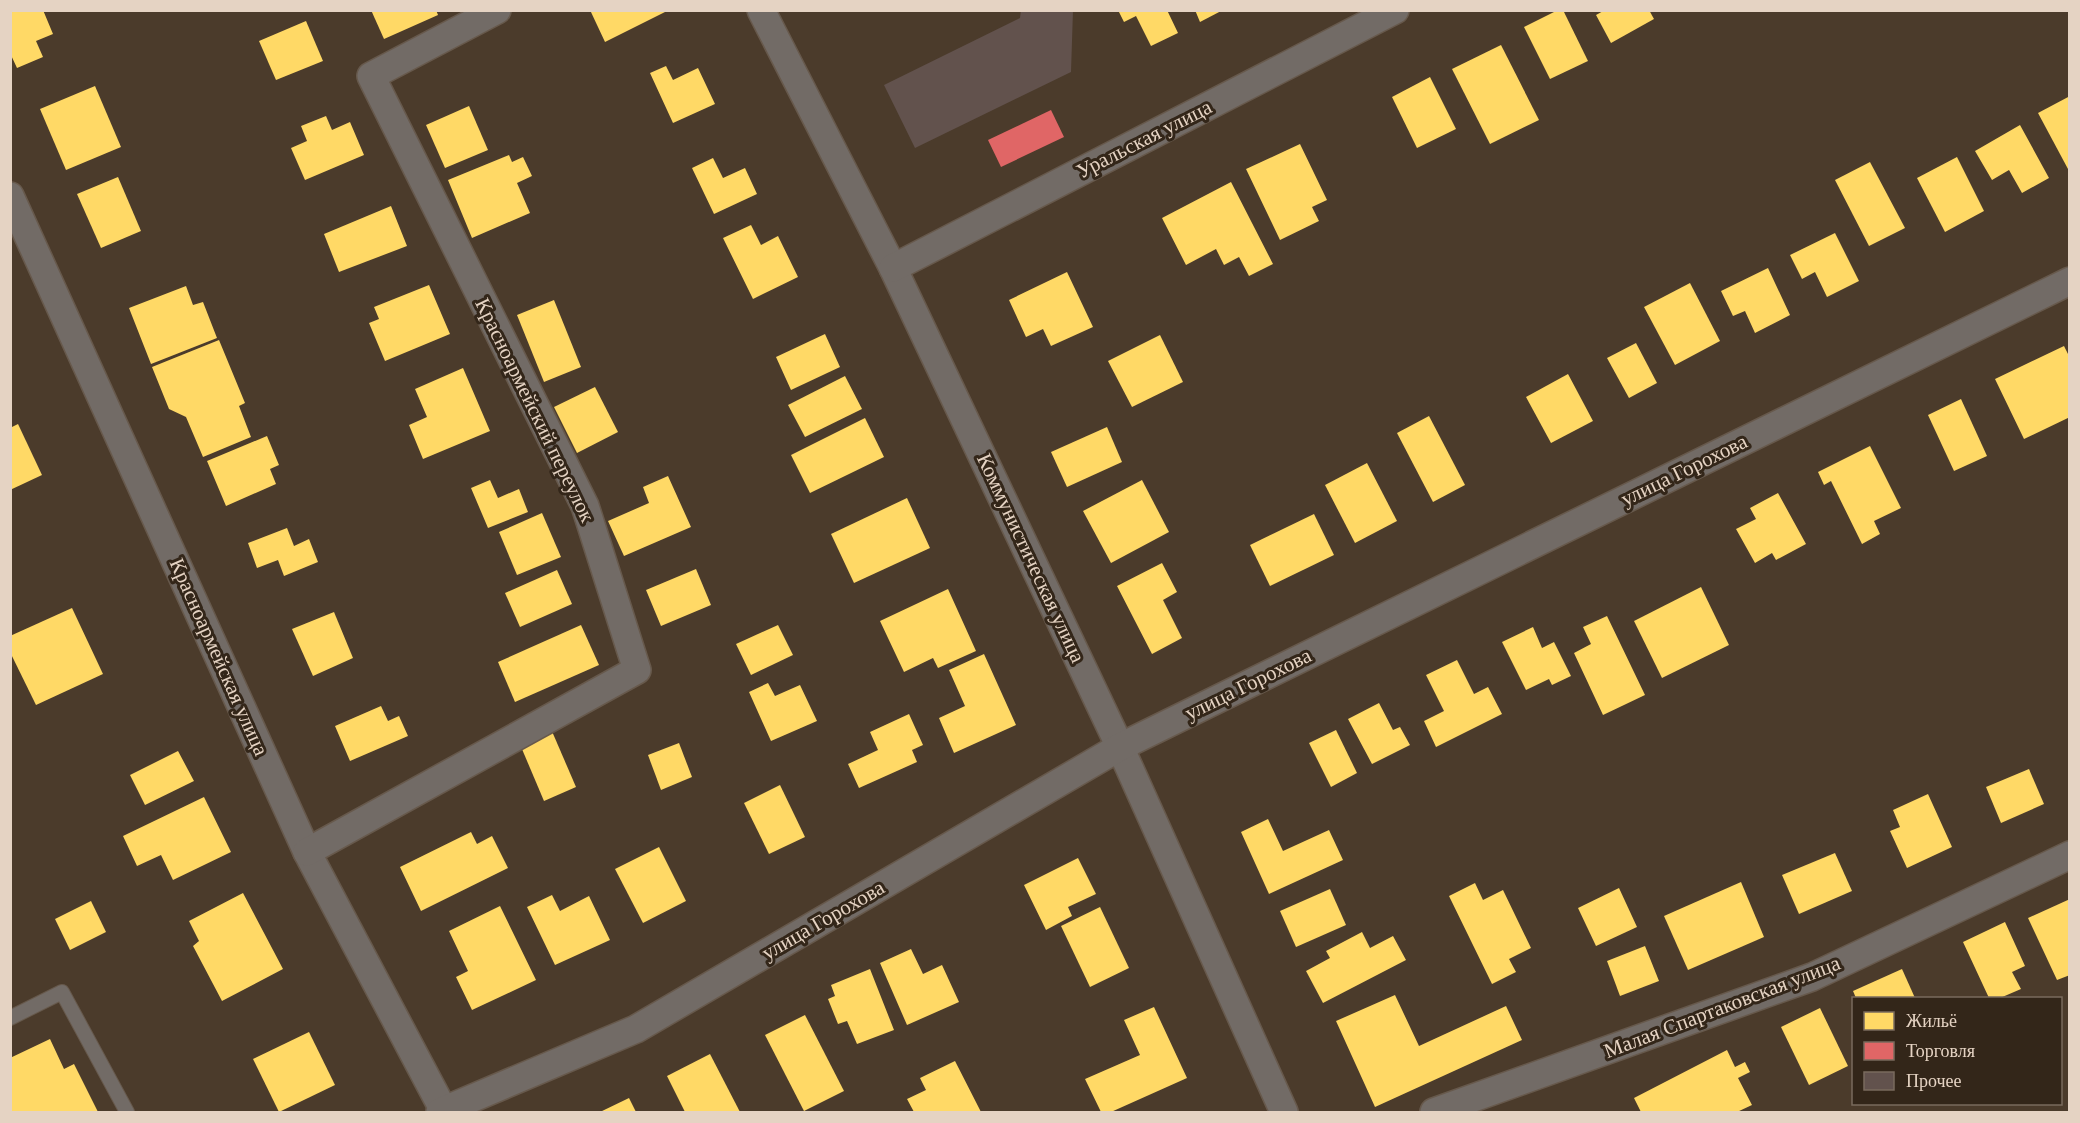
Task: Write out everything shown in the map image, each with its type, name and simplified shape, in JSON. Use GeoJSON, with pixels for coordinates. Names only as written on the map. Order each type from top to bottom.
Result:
{"type":"FeatureCollection","features":[{"type":"Feature","properties":{"kind":"street","name":"Красноармейский переулок"},"geometry":{"type":"LineString","coordinates":[[307,852],[637,670],[585,506],[371,76],[497,10]]}},
{"type":"Feature","properties":{"kind":"street","name":"Коммунистическая улица"},"geometry":{"type":"LineString","coordinates":[[761,10],[893,268],[1120,747],[1284,1113]]}},
{"type":"Feature","properties":{"kind":"street","name":"Уральская улица"},"geometry":{"type":"LineString","coordinates":[[893,268],[1395,10]]}},
{"type":"Feature","properties":{"kind":"street","name":"Красноармейская улица"},"geometry":{"type":"LineString","coordinates":[[10,196],[307,852],[442,1112]]}},
{"type":"Feature","properties":{"kind":"street","name":"улица Горохова"},"geometry":{"type":"LineString","coordinates":[[442,1112],[636,1029],[1120,747],[2070,281]]}},
{"type":"Feature","properties":{"kind":"street","name":"Малая Спартаковская улица"},"geometry":{"type":"LineString","coordinates":[[1434,1113],[1812,977],[2070,855]]}},
{"type":"Feature","properties":{"kind":"lane"},"geometry":{"type":"LineString","coordinates":[[10,1018],[62,992],[127,1113]]}},
{"type":"Feature","properties":{"kind":"building: Жильё"},"geometry":{"type":"Polygon","coordinates":[[[10,10],[43,10],[53,34],[36,41],[43,57],[17,68],[10,53],[10,10]]]}},
{"type":"Feature","properties":{"kind":"building: Жильё"},"geometry":{"type":"Polygon","coordinates":[[[371,10],[436,10],[438,15],[384,39],[371,10]]]}},
{"type":"Feature","properties":{"kind":"building: Жильё"},"geometry":{"type":"Polygon","coordinates":[[[590,10],[669,10],[605,42],[590,10]]]}},
{"type":"Feature","properties":{"kind":"building: Жильё"},"geometry":{"type":"Polygon","coordinates":[[[1118,10],[1167,10],[1178,33],[1151,46],[1136,16],[1124,22],[1118,10]]]}},
{"type":"Feature","properties":{"kind":"building: Жильё"},"geometry":{"type":"Polygon","coordinates":[[[1195,10],[1223,10],[1200,22],[1195,10]]]}},
{"type":"Feature","properties":{"kind":"building: Жильё"},"geometry":{"type":"Polygon","coordinates":[[[1558,10],[1563,10],[1588,61],[1550,79],[1524,27],[1558,10]]]}},
{"type":"Feature","properties":{"kind":"building: Жильё"},"geometry":{"type":"Polygon","coordinates":[[[1605,10],[1649,10],[1654,19],[1611,43],[1596,15],[1605,10]]]}},
{"type":"Feature","properties":{"kind":"building: Жильё"},"geometry":{"type":"Polygon","coordinates":[[[306,21],[323,61],[276,80],[259,41],[306,21]]]}},
{"type":"Feature","properties":{"kind":"building: Жильё"},"geometry":{"type":"Polygon","coordinates":[[[1501,45],[1539,120],[1490,144],[1452,69],[1501,45]]]}},
{"type":"Feature","properties":{"kind":"building: Жильё"},"geometry":{"type":"Polygon","coordinates":[[[666,66],[673,80],[698,68],[715,104],[673,123],[650,73],[666,66]]]}},
{"type":"Feature","properties":{"kind":"building: Жильё"},"geometry":{"type":"Polygon","coordinates":[[[1430,77],[1456,129],[1417,148],[1392,97],[1430,77]]]}},
{"type":"Feature","properties":{"kind":"building: Жильё"},"geometry":{"type":"Polygon","coordinates":[[[95,86],[121,147],[66,170],[40,109],[95,86]]]}},
{"type":"Feature","properties":{"kind":"building: Жильё"},"geometry":{"type":"Polygon","coordinates":[[[2070,96],[2070,168],[2068,169],[2038,113],[2070,96]]]}},
{"type":"Feature","properties":{"kind":"building: Жильё"},"geometry":{"type":"Polygon","coordinates":[[[469,106],[488,150],[445,168],[426,125],[469,106]]]}},
{"type":"Feature","properties":{"kind":"building: Жильё"},"geometry":{"type":"Polygon","coordinates":[[[326,116],[332,130],[350,122],[364,155],[305,180],[291,148],[307,141],[301,126],[326,116]]]}},
{"type":"Feature","properties":{"kind":"building: Жильё"},"geometry":{"type":"Polygon","coordinates":[[[2020,125],[2049,178],[2022,193],[2009,170],[1992,180],[1975,151],[2020,125]]]}},
{"type":"Feature","properties":{"kind":"building: Жильё"},"geometry":{"type":"Polygon","coordinates":[[[1300,144],[1327,200],[1312,207],[1319,221],[1280,240],[1246,169],[1300,144]]]}},
{"type":"Feature","properties":{"kind":"building: Жильё"},"geometry":{"type":"Polygon","coordinates":[[[509,155],[512,162],[523,157],[532,176],[517,183],[530,213],[472,238],[448,180],[509,155]]]}},
{"type":"Feature","properties":{"kind":"building: Жильё"},"geometry":{"type":"Polygon","coordinates":[[[1957,157],[1984,211],[1945,232],[1917,178],[1957,157]]]}},
{"type":"Feature","properties":{"kind":"building: Жильё"},"geometry":{"type":"Polygon","coordinates":[[[713,158],[723,178],[745,168],[757,194],[714,214],[692,168],[713,158]]]}},
{"type":"Feature","properties":{"kind":"building: Жильё"},"geometry":{"type":"Polygon","coordinates":[[[1870,162],[1905,228],[1869,246],[1835,180],[1870,162]]]}},
{"type":"Feature","properties":{"kind":"building: Жильё"},"geometry":{"type":"Polygon","coordinates":[[[118,177],[141,231],[101,248],[77,194],[118,177]]]}},
{"type":"Feature","properties":{"kind":"building: Жильё"},"geometry":{"type":"Polygon","coordinates":[[[1231,182],[1273,264],[1249,276],[1239,257],[1224,265],[1216,249],[1186,265],[1162,218],[1231,182]]]}},
{"type":"Feature","properties":{"kind":"building: Жильё"},"geometry":{"type":"Polygon","coordinates":[[[391,206],[407,246],[339,272],[324,234],[391,206]]]}},
{"type":"Feature","properties":{"kind":"building: Жильё"},"geometry":{"type":"Polygon","coordinates":[[[751,225],[761,245],[778,236],[798,277],[753,299],[723,238],[751,225]]]}},
{"type":"Feature","properties":{"kind":"building: Жильё"},"geometry":{"type":"Polygon","coordinates":[[[1835,233],[1859,281],[1827,297],[1815,272],[1802,279],[1790,255],[1835,233]]]}},
{"type":"Feature","properties":{"kind":"building: Жильё"},"geometry":{"type":"Polygon","coordinates":[[[1768,268],[1790,315],[1755,333],[1745,311],[1733,316],[1721,291],[1768,268]]]}},
{"type":"Feature","properties":{"kind":"building: Жильё"},"geometry":{"type":"Polygon","coordinates":[[[1067,272],[1093,327],[1051,346],[1043,329],[1026,337],[1009,300],[1067,272]]]}},
{"type":"Feature","properties":{"kind":"building: Жильё"},"geometry":{"type":"Polygon","coordinates":[[[1690,283],[1720,341],[1675,365],[1644,307],[1690,283]]]}},
{"type":"Feature","properties":{"kind":"building: Жильё"},"geometry":{"type":"Polygon","coordinates":[[[429,285],[450,334],[385,361],[369,323],[379,319],[374,307],[429,285]]]}},
{"type":"Feature","properties":{"kind":"building: Жильё"},"geometry":{"type":"Polygon","coordinates":[[[186,286],[193,305],[203,302],[217,338],[151,364],[129,308],[186,286]]]}},
{"type":"Feature","properties":{"kind":"building: Жильё"},"geometry":{"type":"Polygon","coordinates":[[[554,300],[581,367],[544,382],[517,315],[554,300]]]}},
{"type":"Feature","properties":{"kind":"building: Жильё"},"geometry":{"type":"Polygon","coordinates":[[[825,334],[840,367],[791,390],[776,357],[825,334]]]}},
{"type":"Feature","properties":{"kind":"building: Жильё"},"geometry":{"type":"Polygon","coordinates":[[[1160,335],[1183,382],[1132,407],[1108,361],[1160,335]]]}},
{"type":"Feature","properties":{"kind":"building: Жильё"},"geometry":{"type":"Polygon","coordinates":[[[219,340],[245,403],[239,406],[251,437],[203,457],[186,417],[169,409],[152,367],[219,340]]]}},
{"type":"Feature","properties":{"kind":"building: Жильё"},"geometry":{"type":"Polygon","coordinates":[[[1636,343],[1657,383],[1629,398],[1607,358],[1636,343]]]}},
{"type":"Feature","properties":{"kind":"building: Жильё"},"geometry":{"type":"Polygon","coordinates":[[[2064,346],[2070,358],[2070,402],[2068,403],[2070,417],[2024,439],[1995,379],[2064,346]]]}},
{"type":"Feature","properties":{"kind":"building: Жильё"},"geometry":{"type":"Polygon","coordinates":[[[463,368],[490,431],[423,459],[409,425],[427,417],[415,389],[463,368]]]}},
{"type":"Feature","properties":{"kind":"building: Жильё"},"geometry":{"type":"Polygon","coordinates":[[[1568,374],[1593,421],[1551,443],[1526,397],[1568,374]]]}},
{"type":"Feature","properties":{"kind":"building: Жильё"},"geometry":{"type":"Polygon","coordinates":[[[845,376],[862,409],[805,437],[788,405],[845,376]]]}},
{"type":"Feature","properties":{"kind":"building: Жильё"},"geometry":{"type":"Polygon","coordinates":[[[595,387],[618,432],[577,453],[554,407],[595,387]]]}},
{"type":"Feature","properties":{"kind":"building: Жильё"},"geometry":{"type":"Polygon","coordinates":[[[1961,399],[1987,456],[1954,471],[1928,415],[1961,399]]]}},
{"type":"Feature","properties":{"kind":"building: Жильё"},"geometry":{"type":"Polygon","coordinates":[[[1429,416],[1465,485],[1433,502],[1397,433],[1429,416]]]}},
{"type":"Feature","properties":{"kind":"building: Жильё"},"geometry":{"type":"Polygon","coordinates":[[[865,418],[884,457],[810,493],[791,455],[865,418]]]}},
{"type":"Feature","properties":{"kind":"building: Жильё"},"geometry":{"type":"Polygon","coordinates":[[[18,424],[42,475],[10,490],[10,428],[18,424]]]}},
{"type":"Feature","properties":{"kind":"building: Жильё"},"geometry":{"type":"Polygon","coordinates":[[[1107,427],[1122,462],[1067,487],[1051,452],[1107,427]]]}},
{"type":"Feature","properties":{"kind":"building: Жильё"},"geometry":{"type":"Polygon","coordinates":[[[267,436],[279,465],[270,469],[276,484],[226,506],[207,461],[267,436]]]}},
{"type":"Feature","properties":{"kind":"building: Жильё"},"geometry":{"type":"Polygon","coordinates":[[[1870,446],[1901,508],[1874,521],[1880,534],[1862,544],[1831,481],[1824,485],[1818,472],[1870,446]]]}},
{"type":"Feature","properties":{"kind":"building: Жильё"},"geometry":{"type":"Polygon","coordinates":[[[1367,463],[1397,521],[1355,543],[1325,485],[1367,463]]]}},
{"type":"Feature","properties":{"kind":"building: Жильё"},"geometry":{"type":"Polygon","coordinates":[[[668,476],[691,527],[624,556],[608,521],[649,503],[643,487],[668,476]]]}},
{"type":"Feature","properties":{"kind":"building: Жильё"},"geometry":{"type":"Polygon","coordinates":[[[490,480],[498,498],[519,489],[528,512],[488,528],[471,488],[490,480]]]}},
{"type":"Feature","properties":{"kind":"building: Жильё"},"geometry":{"type":"Polygon","coordinates":[[[1142,480],[1169,532],[1111,563],[1083,511],[1142,480]]]}},
{"type":"Feature","properties":{"kind":"building: Жильё"},"geometry":{"type":"Polygon","coordinates":[[[1778,493],[1806,544],[1776,560],[1772,553],[1755,563],[1736,529],[1756,519],[1750,508],[1778,493]]]}},
{"type":"Feature","properties":{"kind":"building: Жильё"},"geometry":{"type":"Polygon","coordinates":[[[907,498],[930,548],[854,583],[831,534],[907,498]]]}},
{"type":"Feature","properties":{"kind":"building: Жильё"},"geometry":{"type":"Polygon","coordinates":[[[542,513],[561,557],[517,575],[499,532],[542,513]]]}},
{"type":"Feature","properties":{"kind":"building: Жильё"},"geometry":{"type":"Polygon","coordinates":[[[1314,514],[1334,555],[1270,586],[1250,545],[1314,514]]]}},
{"type":"Feature","properties":{"kind":"building: Жильё"},"geometry":{"type":"Polygon","coordinates":[[[287,528],[294,546],[309,539],[318,562],[284,576],[278,560],[257,568],[248,543],[287,528]]]}},
{"type":"Feature","properties":{"kind":"building: Жильё"},"geometry":{"type":"Polygon","coordinates":[[[1162,563],[1177,592],[1163,600],[1182,638],[1152,654],[1117,586],[1162,563]]]}},
{"type":"Feature","properties":{"kind":"building: Жильё"},"geometry":{"type":"Polygon","coordinates":[[[696,569],[711,605],[661,626],[646,590],[696,569]]]}},
{"type":"Feature","properties":{"kind":"building: Жильё"},"geometry":{"type":"Polygon","coordinates":[[[557,570],[572,604],[520,627],[505,593],[557,570]]]}},
{"type":"Feature","properties":{"kind":"building: Жильё"},"geometry":{"type":"Polygon","coordinates":[[[1701,587],[1729,645],[1662,678],[1634,621],[1701,587]]]}},
{"type":"Feature","properties":{"kind":"building: Жильё"},"geometry":{"type":"Polygon","coordinates":[[[948,589],[976,651],[938,668],[933,658],[904,672],[880,621],[948,589]]]}},
{"type":"Feature","properties":{"kind":"building: Жильё"},"geometry":{"type":"Polygon","coordinates":[[[72,608],[103,674],[36,705],[10,652],[10,636],[72,608]]]}},
{"type":"Feature","properties":{"kind":"building: Жильё"},"geometry":{"type":"Polygon","coordinates":[[[334,612],[353,658],[313,676],[292,629],[334,612]]]}},
{"type":"Feature","properties":{"kind":"building: Жильё"},"geometry":{"type":"Polygon","coordinates":[[[1607,616],[1645,695],[1603,715],[1574,653],[1591,644],[1583,627],[1607,616]]]}},
{"type":"Feature","properties":{"kind":"building: Жильё"},"geometry":{"type":"Polygon","coordinates":[[[581,625],[599,665],[515,702],[498,662],[581,625]]]}},
{"type":"Feature","properties":{"kind":"building: Жильё"},"geometry":{"type":"Polygon","coordinates":[[[778,625],[793,655],[751,675],[736,644],[778,625]]]}},
{"type":"Feature","properties":{"kind":"building: Жильё"},"geometry":{"type":"Polygon","coordinates":[[[1533,627],[1542,648],[1554,642],[1571,676],[1552,685],[1549,679],[1526,690],[1502,642],[1533,627]]]}},
{"type":"Feature","properties":{"kind":"building: Жильё"},"geometry":{"type":"Polygon","coordinates":[[[984,654],[1016,725],[954,753],[939,718],[965,706],[949,670],[984,654]]]}},
{"type":"Feature","properties":{"kind":"building: Жильё"},"geometry":{"type":"Polygon","coordinates":[[[1457,660],[1474,694],[1488,687],[1502,714],[1436,747],[1424,721],[1444,711],[1426,675],[1457,660]]]}},
{"type":"Feature","properties":{"kind":"building: Жильё"},"geometry":{"type":"Polygon","coordinates":[[[768,683],[775,696],[800,685],[817,721],[771,741],[749,692],[768,683]]]}},
{"type":"Feature","properties":{"kind":"building: Жильё"},"geometry":{"type":"Polygon","coordinates":[[[1379,703],[1393,730],[1400,727],[1410,745],[1372,764],[1348,719],[1379,703]]]}},
{"type":"Feature","properties":{"kind":"building: Жильё"},"geometry":{"type":"Polygon","coordinates":[[[381,706],[388,721],[399,716],[408,736],[350,761],[335,726],[381,706]]]}},
{"type":"Feature","properties":{"kind":"building: Жильё"},"geometry":{"type":"Polygon","coordinates":[[[909,714],[923,745],[912,750],[917,762],[859,788],[848,764],[878,750],[870,732],[909,714]]]}},
{"type":"Feature","properties":{"kind":"building: Жильё"},"geometry":{"type":"Polygon","coordinates":[[[551,729],[576,787],[544,801],[519,742],[551,729]]]}},
{"type":"Feature","properties":{"kind":"building: Жильё"},"geometry":{"type":"Polygon","coordinates":[[[1336,730],[1357,773],[1331,787],[1309,743],[1336,730]]]}},
{"type":"Feature","properties":{"kind":"building: Жильё"},"geometry":{"type":"Polygon","coordinates":[[[679,743],[692,777],[661,790],[648,755],[679,743]]]}},
{"type":"Feature","properties":{"kind":"building: Жильё"},"geometry":{"type":"Polygon","coordinates":[[[178,751],[194,781],[145,805],[130,775],[178,751]]]}},
{"type":"Feature","properties":{"kind":"building: Жильё"},"geometry":{"type":"Polygon","coordinates":[[[2029,769],[2044,804],[2001,823],[1986,787],[2029,769]]]}},
{"type":"Feature","properties":{"kind":"building: Жильё"},"geometry":{"type":"Polygon","coordinates":[[[780,785],[805,837],[769,854],[744,803],[780,785]]]}},
{"type":"Feature","properties":{"kind":"building: Жильё"},"geometry":{"type":"Polygon","coordinates":[[[1928,794],[1952,847],[1907,868],[1890,831],[1900,827],[1893,810],[1928,794]]]}},
{"type":"Feature","properties":{"kind":"building: Жильё"},"geometry":{"type":"Polygon","coordinates":[[[204,797],[231,852],[173,880],[161,855],[137,866],[123,836],[204,797]]]}},
{"type":"Feature","properties":{"kind":"building: Жильё"},"geometry":{"type":"Polygon","coordinates":[[[1268,819],[1283,851],[1329,830],[1343,860],[1269,894],[1241,832],[1268,819]]]}},
{"type":"Feature","properties":{"kind":"building: Жильё"},"geometry":{"type":"Polygon","coordinates":[[[471,832],[477,844],[492,836],[508,868],[421,911],[400,867],[471,832]]]}},
{"type":"Feature","properties":{"kind":"building: Жильё"},"geometry":{"type":"Polygon","coordinates":[[[659,847],[686,901],[643,923],[615,869],[659,847]]]}},
{"type":"Feature","properties":{"kind":"building: Жильё"},"geometry":{"type":"Polygon","coordinates":[[[1835,853],[1852,891],[1799,914],[1782,875],[1835,853]]]}},
{"type":"Feature","properties":{"kind":"building: Жильё"},"geometry":{"type":"Polygon","coordinates":[[[1078,858],[1096,894],[1068,907],[1072,916],[1046,930],[1024,885],[1078,858]]]}},
{"type":"Feature","properties":{"kind":"building: Жильё"},"geometry":{"type":"Polygon","coordinates":[[[1741,882],[1764,937],[1688,970],[1664,916],[1741,882]]]}},
{"type":"Feature","properties":{"kind":"building: Жильё"},"geometry":{"type":"Polygon","coordinates":[[[1475,883],[1483,900],[1503,890],[1531,948],[1509,959],[1516,972],[1492,984],[1449,896],[1475,883]]]}},
{"type":"Feature","properties":{"kind":"building: Жильё"},"geometry":{"type":"Polygon","coordinates":[[[1619,888],[1637,927],[1596,946],[1578,908],[1619,888]]]}},
{"type":"Feature","properties":{"kind":"building: Жильё"},"geometry":{"type":"Polygon","coordinates":[[[1330,889],[1346,925],[1296,947],[1280,911],[1330,889]]]}},
{"type":"Feature","properties":{"kind":"building: Жильё"},"geometry":{"type":"Polygon","coordinates":[[[243,893],[283,969],[222,1001],[193,946],[199,941],[189,921],[243,893]]]}},
{"type":"Feature","properties":{"kind":"building: Жильё"},"geometry":{"type":"Polygon","coordinates":[[[552,895],[560,911],[589,896],[610,940],[555,965],[527,907],[552,895]]]}},
{"type":"Feature","properties":{"kind":"building: Жильё"},"geometry":{"type":"Polygon","coordinates":[[[2070,899],[2070,975],[2057,980],[2028,918],[2070,899]]]}},
{"type":"Feature","properties":{"kind":"building: Жильё"},"geometry":{"type":"Polygon","coordinates":[[[91,901],[106,932],[70,950],[55,919],[91,901]]]}},
{"type":"Feature","properties":{"kind":"building: Жильё"},"geometry":{"type":"Polygon","coordinates":[[[500,906],[536,980],[472,1010],[456,977],[468,971],[449,931],[500,906]]]}},
{"type":"Feature","properties":{"kind":"building: Жильё"},"geometry":{"type":"Polygon","coordinates":[[[1100,907],[1129,968],[1090,987],[1061,926],[1100,907]]]}},
{"type":"Feature","properties":{"kind":"building: Жильё"},"geometry":{"type":"Polygon","coordinates":[[[2005,922],[2025,966],[2012,972],[2021,989],[2002,997],[1989,997],[1963,942],[2005,922]]]}},
{"type":"Feature","properties":{"kind":"building: Жильё"},"geometry":{"type":"Polygon","coordinates":[[[1362,932],[1370,948],[1393,936],[1406,960],[1323,1003],[1306,971],[1330,958],[1326,951],[1362,932]]]}},
{"type":"Feature","properties":{"kind":"building: Жильё"},"geometry":{"type":"Polygon","coordinates":[[[1645,946],[1659,981],[1620,996],[1607,961],[1645,946]]]}},
{"type":"Feature","properties":{"kind":"building: Жильё"},"geometry":{"type":"Polygon","coordinates":[[[911,949],[923,974],[942,965],[959,1002],[907,1025],[880,963],[911,949]]]}},
{"type":"Feature","properties":{"kind":"building: Жильё"},"geometry":{"type":"Polygon","coordinates":[[[870,969],[894,1030],[857,1044],[847,1021],[838,1024],[828,999],[835,996],[831,985],[870,969]]]}},
{"type":"Feature","properties":{"kind":"building: Жильё"},"geometry":{"type":"Polygon","coordinates":[[[1902,969],[1915,997],[1856,997],[1853,991],[1902,969]]]}},
{"type":"Feature","properties":{"kind":"building: Жильё"},"geometry":{"type":"Polygon","coordinates":[[[1395,995],[1419,1046],[1506,1006],[1522,1040],[1375,1107],[1336,1021],[1395,995]]]}},
{"type":"Feature","properties":{"kind":"building: Жильё"},"geometry":{"type":"Polygon","coordinates":[[[1154,1007],[1187,1078],[1111,1112],[1101,1112],[1085,1079],[1140,1055],[1124,1020],[1154,1007]]]}},
{"type":"Feature","properties":{"kind":"building: Жильё"},"geometry":{"type":"Polygon","coordinates":[[[1820,1008],[1848,1066],[1809,1085],[1781,1027],[1820,1008]]]}},
{"type":"Feature","properties":{"kind":"building: Жильё"},"geometry":{"type":"Polygon","coordinates":[[[805,1015],[844,1091],[804,1111],[765,1035],[805,1015]]]}},
{"type":"Feature","properties":{"kind":"building: Жильё"},"geometry":{"type":"Polygon","coordinates":[[[309,1032],[335,1085],[279,1112],[253,1059],[309,1032]]]}},
{"type":"Feature","properties":{"kind":"building: Жильё"},"geometry":{"type":"Polygon","coordinates":[[[50,1039],[64,1069],[74,1064],[98,1112],[10,1112],[10,1058],[50,1039]]]}},
{"type":"Feature","properties":{"kind":"building: Жильё"},"geometry":{"type":"Polygon","coordinates":[[[1727,1050],[1735,1067],[1745,1062],[1750,1072],[1738,1078],[1752,1105],[1737,1112],[1641,1112],[1634,1098],[1727,1050]]]}},
{"type":"Feature","properties":{"kind":"building: Жильё"},"geometry":{"type":"Polygon","coordinates":[[[710,1054],[740,1112],[685,1112],[667,1076],[710,1054]]]}},
{"type":"Feature","properties":{"kind":"building: Жильё"},"geometry":{"type":"Polygon","coordinates":[[[955,1061],[981,1112],[914,1112],[907,1099],[926,1090],[920,1078],[955,1061]]]}},
{"type":"Feature","properties":{"kind":"building: Жильё"},"geometry":{"type":"Polygon","coordinates":[[[629,1098],[636,1112],[600,1112],[629,1098]]]}},
{"type":"Feature","properties":{"kind":"building: Торговля"},"geometry":{"type":"Polygon","coordinates":[[[1051,110],[1064,137],[1001,167],[988,140],[1051,110]]]}},
{"type":"Feature","properties":{"kind":"building: Прочее"},"geometry":{"type":"Polygon","coordinates":[[[1021,10],[1073,10],[1071,72],[915,148],[884,85],[1020,18],[1021,10]]]}}]}
